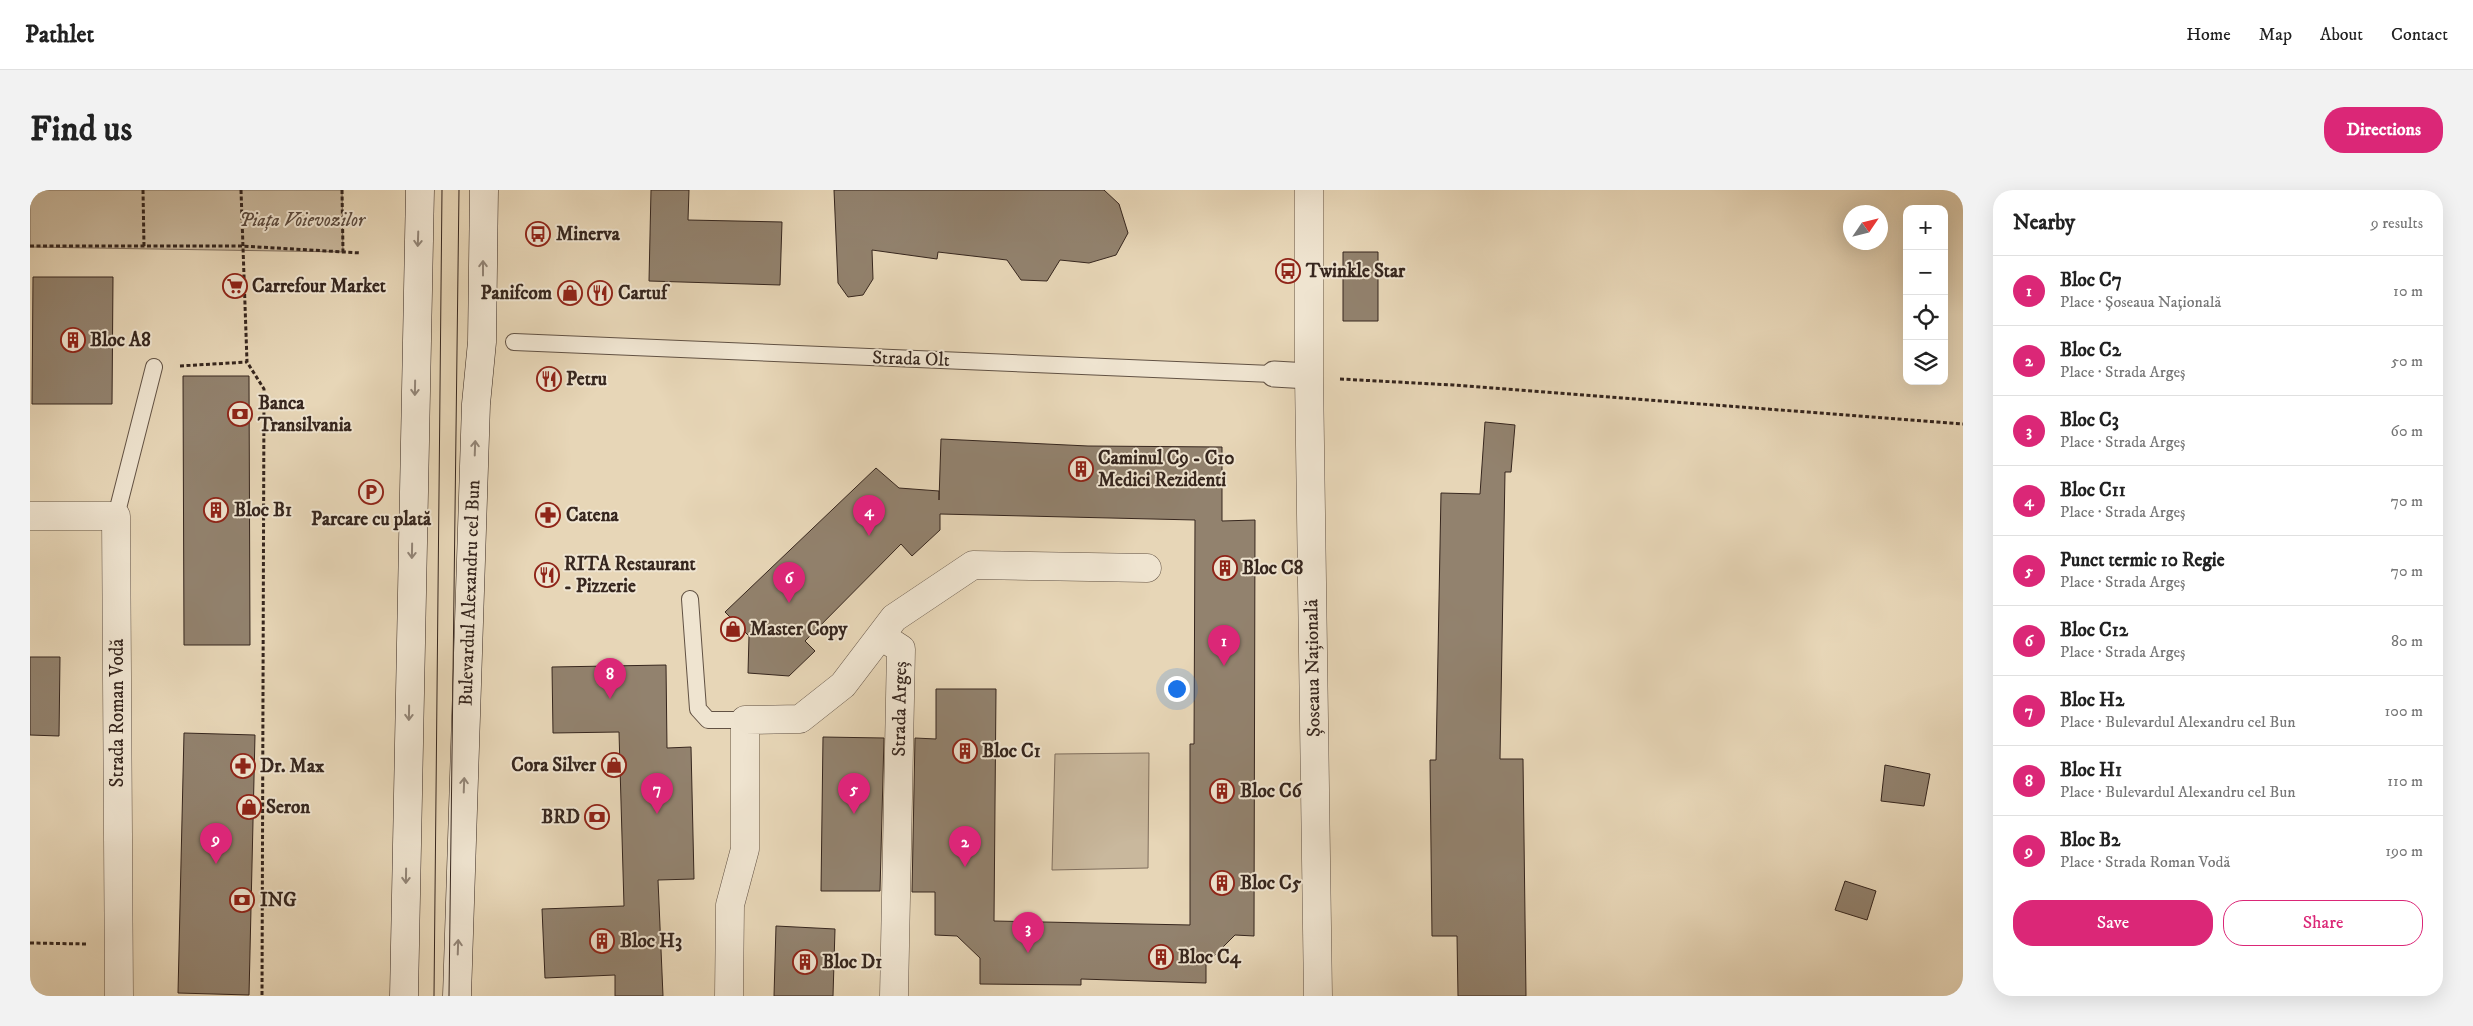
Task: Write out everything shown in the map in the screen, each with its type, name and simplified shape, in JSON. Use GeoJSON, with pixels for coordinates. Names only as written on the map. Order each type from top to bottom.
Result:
{"type":"FeatureCollection","features":[{"type":"Feature","properties":{"kind":"street"},"geometry":{"type":"LineString","coordinates":[[404,996],[420,190]]}},
{"type":"Feature","properties":{"kind":"street","name":"Bulevardul Alexandru cel Bun"},"geometry":{"type":"LineString","coordinates":[[457,996],[476,404],[482,342],[484,190]]}},
{"type":"Feature","properties":{"kind":"street","name":"Șoseaua Națională"},"geometry":{"type":"LineString","coordinates":[[1309,190],[1309,376],[1318,996]]}},
{"type":"Feature","properties":{"kind":"street","name":"Strada Olt"},"geometry":{"type":"LineString","coordinates":[[1274,374],[1309,376]]}},
{"type":"Feature","properties":{"kind":"street"},"geometry":{"type":"LineString","coordinates":[[30,516],[116,516]]}},
{"type":"Feature","properties":{"kind":"street","name":"Strada Roman Vodă"},"geometry":{"type":"LineString","coordinates":[[116,516],[119,996]]}},
{"type":"Feature","properties":{"kind":"street","name":"Strada Argeș"},"geometry":{"type":"LineString","coordinates":[[894,996],[901,649],[880,636],[894,618],[973,565],[1147,568]]}},
{"type":"Feature","properties":{"kind":"street"},"geometry":{"type":"LineString","coordinates":[[729,996],[730,905],[745,849],[745,720],[800,719],[843,685],[880,636]]}},
{"type":"Feature","properties":{"kind":"lane","name":"Strada Olt"},"geometry":{"type":"LineString","coordinates":[[514,342],[1274,374]]}},
{"type":"Feature","properties":{"kind":"lane"},"geometry":{"type":"LineString","coordinates":[[116,516],[154,367]]}},
{"type":"Feature","properties":{"kind":"lane"},"geometry":{"type":"LineString","coordinates":[[690,599],[698,709],[708,720],[745,720]]}},
{"type":"Feature","properties":{"kind":"path"},"geometry":{"type":"LineString","coordinates":[[143,190],[144,247]]}},
{"type":"Feature","properties":{"kind":"path"},"geometry":{"type":"LineString","coordinates":[[241,190],[241,246],[247,362],[264,389],[262,996]]}},
{"type":"Feature","properties":{"kind":"path"},"geometry":{"type":"LineString","coordinates":[[342,190],[343,252]]}},
{"type":"Feature","properties":{"kind":"path"},"geometry":{"type":"LineString","coordinates":[[30,246],[241,246],[361,253]]}},
{"type":"Feature","properties":{"kind":"path"},"geometry":{"type":"LineString","coordinates":[[154,367],[247,362]]}},
{"type":"Feature","properties":{"kind":"path"},"geometry":{"type":"LineString","coordinates":[[1368,381],[1453,385],[1963,424]]}},
{"type":"Feature","properties":{"kind":"path"},"geometry":{"type":"LineString","coordinates":[[30,944],[118,944]]}},
{"type":"Feature","properties":{"kind":"green space","name":"Piața Voievozilor"},"geometry":{"type":"Polygon","coordinates":[[[30,190],[342,190],[343,252],[30,247],[30,190]]]}},
{"type":"Feature","properties":{"kind":"green space"},"geometry":{"type":"Polygon","coordinates":[[[1149,753],[1148,868],[1052,870],[1055,754],[1149,753]]]}},
{"type":"Feature","properties":{"kind":"building"},"geometry":{"type":"Polygon","coordinates":[[[651,190],[689,190],[688,220],[782,222],[780,285],[649,281],[651,190]]]}},
{"type":"Feature","properties":{"kind":"building"},"geometry":{"type":"Polygon","coordinates":[[[834,190],[1104,190],[1119,204],[1128,233],[1116,255],[1089,263],[1060,260],[1047,281],[1021,280],[1007,260],[938,252],[937,259],[872,250],[873,279],[863,295],[848,297],[838,283],[834,190]]]}},
{"type":"Feature","properties":{"kind":"building"},"geometry":{"type":"Polygon","coordinates":[[[1343,252],[1378,252],[1378,321],[1343,321],[1343,252]]]}},
{"type":"Feature","properties":{"kind":"building","name":"Bloc A8"},"geometry":{"type":"Polygon","coordinates":[[[33,277],[113,277],[112,404],[32,404],[33,277]]]}},
{"type":"Feature","properties":{"kind":"building","name":"Bloc B1"},"geometry":{"type":"Polygon","coordinates":[[[183,376],[249,376],[250,645],[184,645],[183,376]]]}},
{"type":"Feature","properties":{"kind":"building"},"geometry":{"type":"Polygon","coordinates":[[[1485,422],[1515,425],[1511,472],[1505,472],[1500,759],[1523,759],[1526,996],[1458,996],[1457,936],[1432,936],[1430,760],[1436,760],[1441,493],[1480,494],[1485,422]]]}},
{"type":"Feature","properties":{"kind":"building"},"geometry":{"type":"Polygon","coordinates":[[[941,439],[1088,446],[1222,447],[1222,521],[1255,520],[1254,936],[1235,935],[1206,964],[1206,983],[1081,979],[1081,985],[980,984],[980,958],[957,936],[935,935],[935,892],[912,892],[915,738],[936,739],[936,689],[996,689],[994,921],[1190,925],[1190,744],[1194,744],[1195,520],[940,514],[940,530],[912,556],[901,544],[805,641],[815,651],[789,676],[748,673],[749,636],[725,612],[876,468],[899,488],[939,491],[939,500],[941,439]]]}},
{"type":"Feature","properties":{"kind":"building"},"geometry":{"type":"Polygon","coordinates":[[[30,657],[60,657],[59,736],[30,735],[30,657]]]}},
{"type":"Feature","properties":{"kind":"building"},"geometry":{"type":"Polygon","coordinates":[[[666,665],[667,748],[691,747],[694,879],[658,880],[663,996],[615,996],[615,975],[545,978],[542,909],[624,906],[619,732],[553,733],[552,667],[666,665]]]}},
{"type":"Feature","properties":{"kind":"building"},"geometry":{"type":"Polygon","coordinates":[[[184,733],[255,735],[249,995],[178,993],[184,733]]]}},
{"type":"Feature","properties":{"kind":"building"},"geometry":{"type":"Polygon","coordinates":[[[823,737],[884,738],[880,891],[821,891],[823,737]]]}},
{"type":"Feature","properties":{"kind":"building"},"geometry":{"type":"Polygon","coordinates":[[[1885,765],[1930,774],[1924,806],[1881,801],[1885,765]]]}},
{"type":"Feature","properties":{"kind":"building"},"geometry":{"type":"Polygon","coordinates":[[[1845,881],[1876,891],[1867,920],[1835,910],[1845,881]]]}},
{"type":"Feature","properties":{"kind":"building","name":"Bloc D1"},"geometry":{"type":"Polygon","coordinates":[[[776,926],[835,929],[833,996],[774,996],[776,926]]]}},
{"type":"Feature","properties":{"kind":"tram line"},"geometry":{"type":"LineString","coordinates":[[434,996],[442,190]]}},
{"type":"Feature","properties":{"kind":"tram line"},"geometry":{"type":"LineString","coordinates":[[449,996],[459,190]]}},
{"type":"Feature","properties":{"kind":"place","name":"Minerva"},"geometry":{"type":"Point","coordinates":[538,234]}},
{"type":"Feature","properties":{"kind":"place","name":"Twinkle Star"},"geometry":{"type":"Point","coordinates":[1288,271]}},
{"type":"Feature","properties":{"kind":"place","name":"Carrefour Market"},"geometry":{"type":"Point","coordinates":[235,286]}},
{"type":"Feature","properties":{"kind":"place","name":"Panifcom"},"geometry":{"type":"Point","coordinates":[570,293]}},
{"type":"Feature","properties":{"kind":"place","name":"Cartuf"},"geometry":{"type":"Point","coordinates":[600,293]}},
{"type":"Feature","properties":{"kind":"place","name":"Bloc A8"},"geometry":{"type":"Point","coordinates":[73,340]}},
{"type":"Feature","properties":{"kind":"place","name":"Petru"},"geometry":{"type":"Point","coordinates":[549,379]}},
{"type":"Feature","properties":{"kind":"place","name":"Banca Transilvania"},"geometry":{"type":"Point","coordinates":[240,414]}},
{"type":"Feature","properties":{"kind":"place","name":"Caminul C9 - C10 Medici Rezidenti"},"geometry":{"type":"Point","coordinates":[1081,469]}},
{"type":"Feature","properties":{"kind":"place","name":"Parcare cu plată"},"geometry":{"type":"Point","coordinates":[371,492]}},
{"type":"Feature","properties":{"kind":"place","name":"Bloc B1"},"geometry":{"type":"Point","coordinates":[216,510]}},
{"type":"Feature","properties":{"kind":"place","name":"Catena"},"geometry":{"type":"Point","coordinates":[548,515]}},
{"type":"Feature","properties":{"kind":"place","name":"Bloc C11"},"geometry":{"type":"Point","coordinates":[869,536]}},
{"type":"Feature","properties":{"kind":"place","name":"Bloc C8"},"geometry":{"type":"Point","coordinates":[1225,568]}},
{"type":"Feature","properties":{"kind":"place","name":"RITA Restaurant - Pizzerie"},"geometry":{"type":"Point","coordinates":[547,575]}},
{"type":"Feature","properties":{"kind":"place","name":"Bloc C12"},"geometry":{"type":"Point","coordinates":[789,603]}},
{"type":"Feature","properties":{"kind":"place","name":"Master Copy"},"geometry":{"type":"Point","coordinates":[733,629]}},
{"type":"Feature","properties":{"kind":"place","name":"Bloc C7"},"geometry":{"type":"Point","coordinates":[1224,666]}},
{"type":"Feature","properties":{"kind":"place","name":"Bloc H1"},"geometry":{"type":"Point","coordinates":[610,699]}},
{"type":"Feature","properties":{"kind":"place","name":"Bloc C1"},"geometry":{"type":"Point","coordinates":[965,751]}},
{"type":"Feature","properties":{"kind":"place","name":"Cora Silver"},"geometry":{"type":"Point","coordinates":[614,765]}},
{"type":"Feature","properties":{"kind":"place","name":"Dr. Max"},"geometry":{"type":"Point","coordinates":[243,766]}},
{"type":"Feature","properties":{"kind":"place","name":"Bloc C6"},"geometry":{"type":"Point","coordinates":[1222,791]}},
{"type":"Feature","properties":{"kind":"place","name":"Seron"},"geometry":{"type":"Point","coordinates":[249,807]}},
{"type":"Feature","properties":{"kind":"place","name":"Bloc H2"},"geometry":{"type":"Point","coordinates":[657,814]}},
{"type":"Feature","properties":{"kind":"place","name":"Punct termic 10 Regie"},"geometry":{"type":"Point","coordinates":[854,814]}},
{"type":"Feature","properties":{"kind":"place","name":"BRD"},"geometry":{"type":"Point","coordinates":[597,817]}},
{"type":"Feature","properties":{"kind":"place","name":"Bloc B2"},"geometry":{"type":"Point","coordinates":[216,864]}},
{"type":"Feature","properties":{"kind":"place","name":"Bloc C2"},"geometry":{"type":"Point","coordinates":[965,867]}},
{"type":"Feature","properties":{"kind":"place","name":"Bloc C5"},"geometry":{"type":"Point","coordinates":[1222,883]}},
{"type":"Feature","properties":{"kind":"place","name":"ING"},"geometry":{"type":"Point","coordinates":[242,900]}},
{"type":"Feature","properties":{"kind":"place","name":"Bloc H3"},"geometry":{"type":"Point","coordinates":[602,941]}},
{"type":"Feature","properties":{"kind":"place","name":"Bloc C3"},"geometry":{"type":"Point","coordinates":[1028,953]}},
{"type":"Feature","properties":{"kind":"place","name":"Bloc C4"},"geometry":{"type":"Point","coordinates":[1161,957]}},
{"type":"Feature","properties":{"kind":"place","name":"Bloc D1"},"geometry":{"type":"Point","coordinates":[805,962]}}]}
